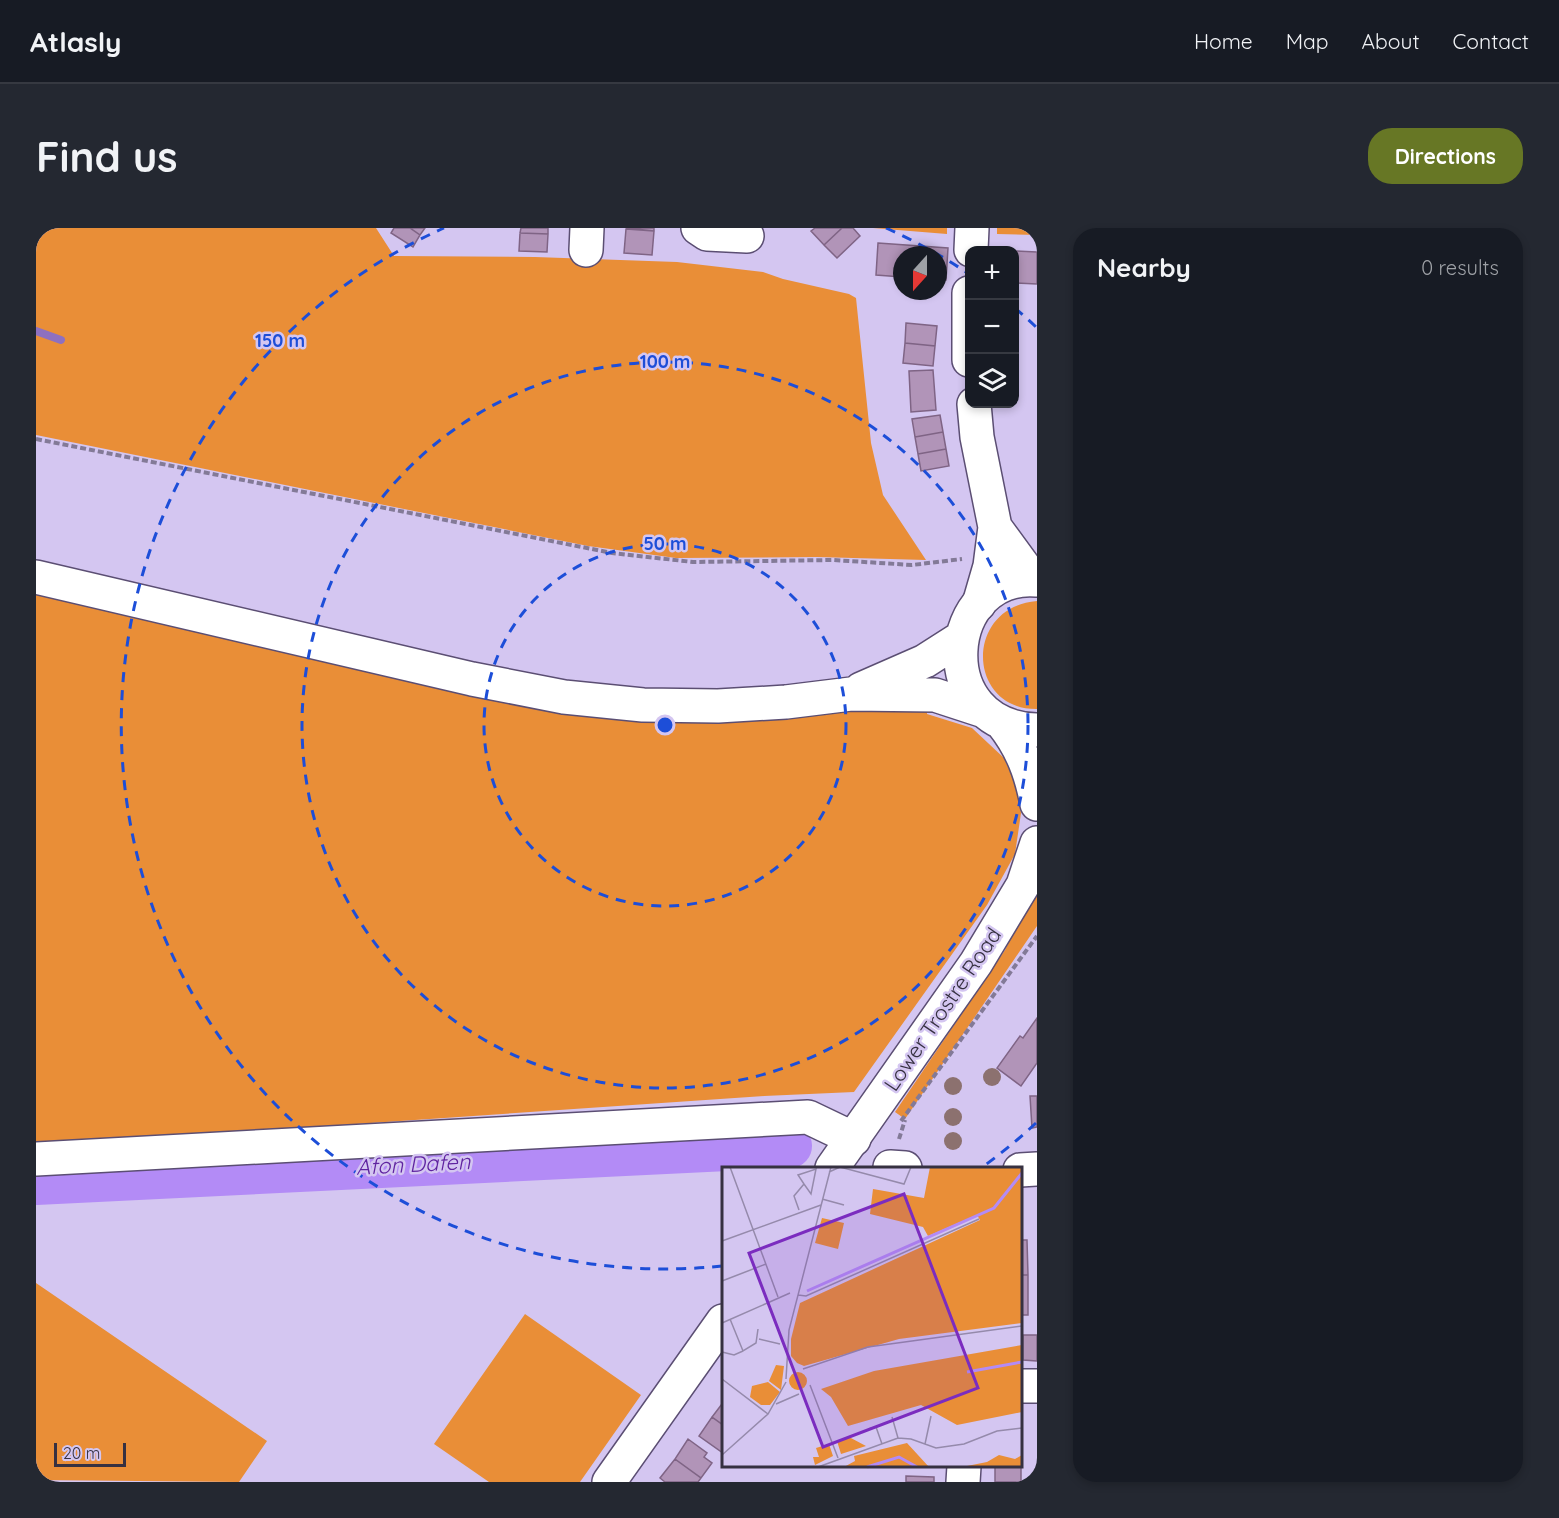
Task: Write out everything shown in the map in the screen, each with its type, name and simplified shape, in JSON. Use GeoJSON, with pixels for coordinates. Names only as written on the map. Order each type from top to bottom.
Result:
{"type":"FeatureCollection","features":[{"type":"Feature","properties":{"kind":"main road"},"geometry":{"type":"LineString","coordinates":[[698,228],[707,234],[747,236]]}},
{"type":"Feature","properties":{"kind":"main road"},"geometry":{"type":"LineString","coordinates":[[971,246],[972,228]]}},
{"type":"Feature","properties":{"kind":"main road"},"geometry":{"type":"LineString","coordinates":[[969,300],[969,354]]}},
{"type":"Feature","properties":{"kind":"main road"},"geometry":{"type":"LineString","coordinates":[[974,408],[976,437],[995,527],[990,566],[978,604],[961,638],[959,657],[962,676],[971,695],[1013,738],[1032,774],[1037,804]]}},
{"type":"Feature","properties":{"kind":"main road"},"geometry":{"type":"LineString","coordinates":[[978,604],[993,592],[1010,583],[1035,579],[995,527]]}},
{"type":"Feature","properties":{"kind":"main road"},"geometry":{"type":"LineString","coordinates":[[36,577],[472,679],[564,697],[643,705],[718,706],[786,702],[851,694],[935,695],[1022,730],[1037,730]]}},
{"type":"Feature","properties":{"kind":"main road"},"geometry":{"type":"LineString","coordinates":[[851,694],[925,661],[961,638]]}},
{"type":"Feature","properties":{"kind":"main road","name":"Lower Trostre Road"},"geometry":{"type":"LineString","coordinates":[[833,1167],[976,963],[1023,885],[1037,843]]}},
{"type":"Feature","properties":{"kind":"main road"},"geometry":{"type":"LineString","coordinates":[[36,1159],[808,1117],[854,1139]]}},
{"type":"Feature","properties":{"kind":"main road"},"geometry":{"type":"LineString","coordinates":[[1022,1170],[1037,1169]]}},
{"type":"Feature","properties":{"kind":"main road"},"geometry":{"type":"LineString","coordinates":[[609,1482],[722,1322]]}},
{"type":"Feature","properties":{"kind":"path"},"geometry":{"type":"LineString","coordinates":[[36,439],[612,553],[693,562],[833,560],[912,565],[973,558]]}},
{"type":"Feature","properties":{"kind":"shaded area"},"geometry":{"type":"Polygon","coordinates":[[[36,228],[376,228],[394,256],[535,257],[677,262],[763,272],[783,279],[849,294],[856,298],[871,443],[883,495],[926,560],[817,557],[676,558],[588,546],[36,435],[36,228]]]}},
{"type":"Feature","properties":{"kind":"shaded area"},"geometry":{"type":"Polygon","coordinates":[[[873,228],[947,228],[947,234],[873,228]]]}},
{"type":"Feature","properties":{"kind":"shaded area"},"geometry":{"type":"Polygon","coordinates":[[[997,228],[1037,228],[1037,235],[997,234],[997,228]]]}},
{"type":"Feature","properties":{"kind":"shaded area"},"geometry":{"type":"Polygon","coordinates":[[[36,591],[716,720],[927,707],[927,714],[972,728],[1004,758],[1017,788],[1021,813],[1015,854],[987,905],[854,1092],[764,1096],[36,1146],[36,591]]]}},
{"type":"Feature","properties":{"kind":"shaded area"},"geometry":{"type":"Polygon","coordinates":[[[1037,601],[1037,709],[1014,705],[997,693],[987,677],[983,658],[986,638],[996,621],[1013,607],[1037,601]]]}},
{"type":"Feature","properties":{"kind":"shaded area"},"geometry":{"type":"Polygon","coordinates":[[[1037,884],[1037,926],[905,1119],[895,1112],[1005,950],[1037,884]]]}},
{"type":"Feature","properties":{"kind":"shaded area"},"geometry":{"type":"Polygon","coordinates":[[[36,1283],[267,1441],[239,1482],[36,1480],[36,1283]]]}},
{"type":"Feature","properties":{"kind":"shaded area"},"geometry":{"type":"Polygon","coordinates":[[[525,1314],[641,1395],[580,1482],[489,1482],[434,1444],[525,1314]]]}},
{"type":"Feature","properties":{"kind":"building"},"geometry":{"type":"Polygon","coordinates":[[[394,228],[410,228],[420,235],[413,247],[391,233],[394,228]]]}},
{"type":"Feature","properties":{"kind":"building"},"geometry":{"type":"Polygon","coordinates":[[[410,228],[425,228],[420,235],[410,228]]]}},
{"type":"Feature","properties":{"kind":"building"},"geometry":{"type":"Polygon","coordinates":[[[521,228],[548,228],[548,234],[520,233],[521,228]]]}},
{"type":"Feature","properties":{"kind":"building"},"geometry":{"type":"Polygon","coordinates":[[[626,228],[654,228],[654,231],[626,228]]]}},
{"type":"Feature","properties":{"kind":"building"},"geometry":{"type":"Polygon","coordinates":[[[815,228],[842,228],[824,245],[811,231],[815,228]]]}},
{"type":"Feature","properties":{"kind":"building"},"geometry":{"type":"Polygon","coordinates":[[[842,228],[853,228],[860,236],[837,258],[824,245],[842,228]]]}},
{"type":"Feature","properties":{"kind":"building"},"geometry":{"type":"Polygon","coordinates":[[[626,229],[654,231],[652,255],[624,253],[626,229]]]}},
{"type":"Feature","properties":{"kind":"building"},"geometry":{"type":"Polygon","coordinates":[[[520,233],[548,234],[547,252],[519,251],[520,233]]]}},
{"type":"Feature","properties":{"kind":"building"},"geometry":{"type":"Polygon","coordinates":[[[878,243],[920,246],[893,246],[893,276],[876,275],[878,243]]]}},
{"type":"Feature","properties":{"kind":"building"},"geometry":{"type":"Polygon","coordinates":[[[1019,251],[1037,252],[1037,284],[1019,283],[1019,251]]]}},
{"type":"Feature","properties":{"kind":"building"},"geometry":{"type":"Polygon","coordinates":[[[906,323],[937,326],[935,346],[905,343],[906,323]]]}},
{"type":"Feature","properties":{"kind":"building"},"geometry":{"type":"Polygon","coordinates":[[[905,343],[935,346],[933,366],[903,363],[905,343]]]}},
{"type":"Feature","properties":{"kind":"building"},"geometry":{"type":"Polygon","coordinates":[[[933,370],[936,410],[911,412],[909,371],[933,370]]]}},
{"type":"Feature","properties":{"kind":"building"},"geometry":{"type":"Polygon","coordinates":[[[940,415],[943,432],[915,437],[912,419],[940,415]]]}},
{"type":"Feature","properties":{"kind":"building"},"geometry":{"type":"Polygon","coordinates":[[[943,432],[946,449],[918,454],[915,437],[943,432]]]}},
{"type":"Feature","properties":{"kind":"building"},"geometry":{"type":"Polygon","coordinates":[[[946,449],[949,466],[921,471],[918,454],[946,449]]]}},
{"type":"Feature","properties":{"kind":"building"},"geometry":{"type":"Polygon","coordinates":[[[1037,1018],[1037,1063],[1021,1086],[997,1068],[1020,1036],[1023,1038],[1037,1018]]]}},
{"type":"Feature","properties":{"kind":"building"},"geometry":{"type":"Polygon","coordinates":[[[1030,1096],[1037,1096],[1037,1127],[1032,1128],[1030,1096]]]}},
{"type":"Feature","properties":{"kind":"building"},"geometry":{"type":"Polygon","coordinates":[[[1022,1240],[1027,1240],[1028,1275],[1022,1275],[1022,1240]]]}},
{"type":"Feature","properties":{"kind":"building"},"geometry":{"type":"Polygon","coordinates":[[[1022,1275],[1028,1275],[1028,1315],[1022,1315],[1022,1275]]]}},
{"type":"Feature","properties":{"kind":"building"},"geometry":{"type":"Polygon","coordinates":[[[1023,1335],[1037,1335],[1037,1361],[1023,1360],[1023,1335]]]}},
{"type":"Feature","properties":{"kind":"building"},"geometry":{"type":"Polygon","coordinates":[[[722,1404],[722,1424],[712,1417],[722,1404]]]}},
{"type":"Feature","properties":{"kind":"building"},"geometry":{"type":"Polygon","coordinates":[[[712,1417],[722,1424],[722,1452],[699,1436],[712,1417]]]}},
{"type":"Feature","properties":{"kind":"building"},"geometry":{"type":"Polygon","coordinates":[[[688,1439],[707,1453],[704,1457],[712,1463],[701,1478],[675,1459],[688,1439]]]}},
{"type":"Feature","properties":{"kind":"building"},"geometry":{"type":"Polygon","coordinates":[[[675,1459],[701,1478],[698,1482],[665,1482],[660,1478],[675,1459]]]}},
{"type":"Feature","properties":{"kind":"building"},"geometry":{"type":"Polygon","coordinates":[[[995,1467],[1021,1467],[1021,1482],[995,1482],[995,1467]]]}},
{"type":"Feature","properties":{"kind":"building"},"geometry":{"type":"Polygon","coordinates":[[[906,1476],[934,1477],[934,1482],[906,1482],[906,1476]]]}},
{"type":"Feature","properties":{"kind":"waterway"},"geometry":{"type":"LineString","coordinates":[[36,331],[61,340]]}},
{"type":"Feature","properties":{"kind":"waterway","name":"Afon Dafen"},"geometry":{"type":"LineString","coordinates":[[36,1183],[790,1146]]}}]}
